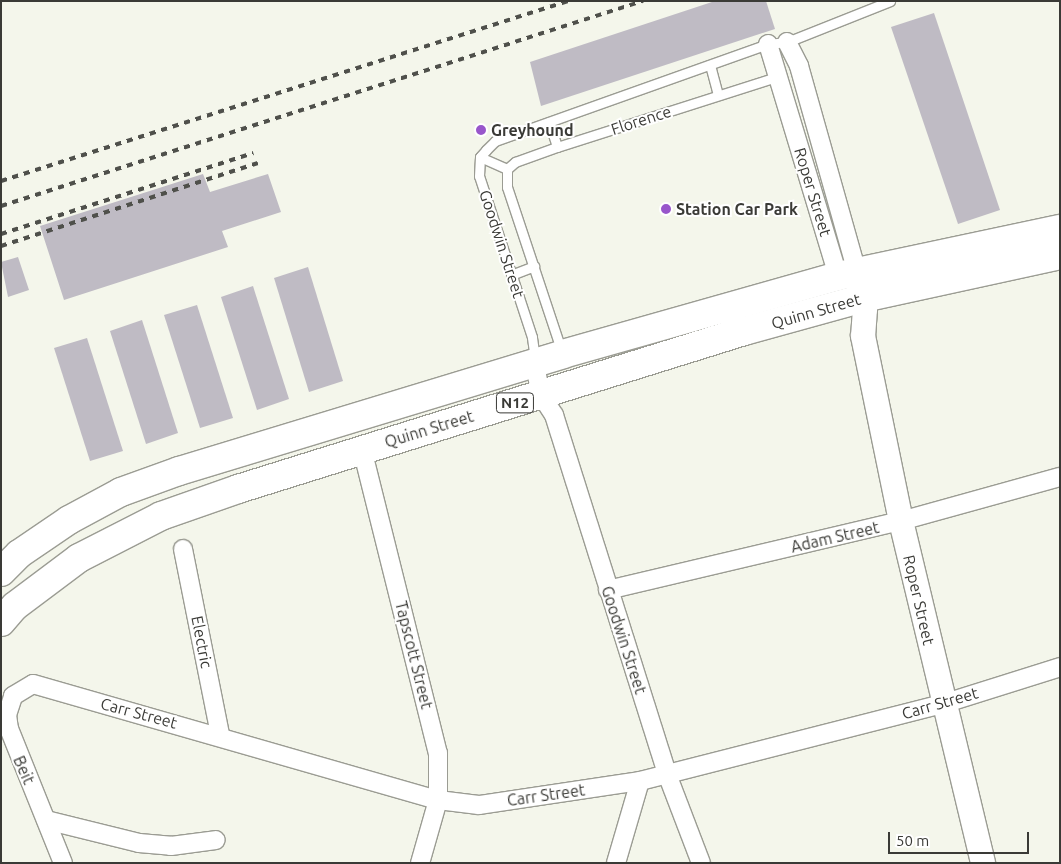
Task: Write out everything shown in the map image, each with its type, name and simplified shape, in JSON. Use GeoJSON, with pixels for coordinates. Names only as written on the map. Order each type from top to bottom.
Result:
{"type":"FeatureCollection","features":[{"type":"Feature","properties":{"kind":"highway","name":"Quinn Street"},"geometry":{"type":"LineString","coordinates":[[1,572],[19,554],[69,520],[121,492],[298,432],[535,365],[563,354],[847,274],[1060,229]]}},
{"type":"Feature","properties":{"kind":"highway","name":"Quinn Street"},"geometry":{"type":"LineString","coordinates":[[1,622],[16,606],[79,558],[161,516],[362,449],[548,405],[571,387],[744,331],[854,301],[1060,255]]}},
{"type":"Feature","properties":{"kind":"street","name":"Roper Street"},"geometry":{"type":"LineString","coordinates":[[787,42],[799,66],[829,170],[847,274],[863,336],[902,522],[943,704],[983,863]]}},
{"type":"Feature","properties":{"kind":"street","name":"Roper Street"},"geometry":{"type":"LineString","coordinates":[[768,44],[809,177],[847,274]]}},
{"type":"Feature","properties":{"kind":"street"},"geometry":{"type":"LineString","coordinates":[[563,354],[571,387]]}},
{"type":"Feature","properties":{"kind":"street","name":"Goodwin Street"},"geometry":{"type":"LineString","coordinates":[[535,365],[667,774],[700,863]]}},
{"type":"Feature","properties":{"kind":"street","name":"Tapscott Street"},"geometry":{"type":"LineString","coordinates":[[362,449],[435,739],[439,765],[438,800],[420,863]]}},
{"type":"Feature","properties":{"kind":"street","name":"Adam Street"},"geometry":{"type":"LineString","coordinates":[[608,590],[902,522],[1060,476]]}},
{"type":"Feature","properties":{"kind":"street","name":"Electric"},"geometry":{"type":"LineString","coordinates":[[183,549],[220,735]]}},
{"type":"Feature","properties":{"kind":"street","name":"Carr Street"},"geometry":{"type":"LineString","coordinates":[[33,684],[220,735],[438,800],[479,804],[640,781],[943,704],[1060,667]]}},
{"type":"Feature","properties":{"kind":"street","name":"Beit"},"geometry":{"type":"LineString","coordinates":[[33,684],[14,696],[7,715],[8,729],[63,863]]}},
{"type":"Feature","properties":{"kind":"street"},"geometry":{"type":"LineString","coordinates":[[616,863],[640,781]]}},
{"type":"Feature","properties":{"kind":"street"},"geometry":{"type":"LineString","coordinates":[[46,820],[139,843],[171,846],[216,840]]}},
{"type":"Feature","properties":{"kind":"lane"},"geometry":{"type":"LineString","coordinates":[[563,354],[507,187],[507,169],[480,157],[495,141],[768,44],[787,42],[890,1]]}},
{"type":"Feature","properties":{"kind":"lane"},"geometry":{"type":"LineString","coordinates":[[710,65],[718,95]]}},
{"type":"Feature","properties":{"kind":"lane","name":"Florence"},"geometry":{"type":"LineString","coordinates":[[507,169],[515,162],[557,147],[777,77]]}},
{"type":"Feature","properties":{"kind":"lane"},"geometry":{"type":"LineString","coordinates":[[549,122],[557,147]]}},
{"type":"Feature","properties":{"kind":"lane","name":"Goodwin Street"},"geometry":{"type":"LineString","coordinates":[[480,157],[479,176],[532,338],[535,365]]}},
{"type":"Feature","properties":{"kind":"lane"},"geometry":{"type":"LineString","coordinates":[[809,177],[829,170]]}},
{"type":"Feature","properties":{"kind":"lane"},"geometry":{"type":"LineString","coordinates":[[512,275],[534,266]]}},
{"type":"Feature","properties":{"kind":"building"},"geometry":{"type":"Polygon","coordinates":[[[715,1],[766,1],[775,29],[541,106],[530,62],[715,1]]]}},
{"type":"Feature","properties":{"kind":"building"},"geometry":{"type":"Polygon","coordinates":[[[934,13],[1000,210],[958,224],[891,27],[934,13]]]}},
{"type":"Feature","properties":{"kind":"building"},"geometry":{"type":"Polygon","coordinates":[[[203,174],[210,192],[268,174],[281,212],[222,231],[228,247],[64,300],[40,226],[203,174]]]}},
{"type":"Feature","properties":{"kind":"building"},"geometry":{"type":"Polygon","coordinates":[[[18,257],[29,290],[8,297],[1,262],[18,257]]]}},
{"type":"Feature","properties":{"kind":"building"},"geometry":{"type":"Polygon","coordinates":[[[308,267],[343,381],[309,392],[274,278],[308,267]]]}},
{"type":"Feature","properties":{"kind":"building"},"geometry":{"type":"Polygon","coordinates":[[[253,286],[289,399],[257,410],[221,297],[253,286]]]}},
{"type":"Feature","properties":{"kind":"building"},"geometry":{"type":"Polygon","coordinates":[[[197,305],[233,418],[200,428],[164,315],[197,305]]]}},
{"type":"Feature","properties":{"kind":"building"},"geometry":{"type":"Polygon","coordinates":[[[142,320],[178,433],[146,444],[110,331],[142,320]]]}},
{"type":"Feature","properties":{"kind":"building"},"geometry":{"type":"Polygon","coordinates":[[[87,338],[123,451],[90,461],[54,348],[87,338]]]}},
{"type":"Feature","properties":{"kind":"railway"},"geometry":{"type":"LineString","coordinates":[[1,181],[568,1]]}},
{"type":"Feature","properties":{"kind":"railway"},"geometry":{"type":"LineString","coordinates":[[1,206],[643,1]]}},
{"type":"Feature","properties":{"kind":"railway"},"geometry":{"type":"LineString","coordinates":[[1,234],[253,153]]}},
{"type":"Feature","properties":{"kind":"railway"},"geometry":{"type":"LineString","coordinates":[[1,246],[258,163]]}},
{"type":"Feature","properties":{"kind":"place","name":"Greyhound"},"geometry":{"type":"Point","coordinates":[481,130]}},
{"type":"Feature","properties":{"kind":"place","name":"Station Car Park"},"geometry":{"type":"Point","coordinates":[666,209]}}]}
